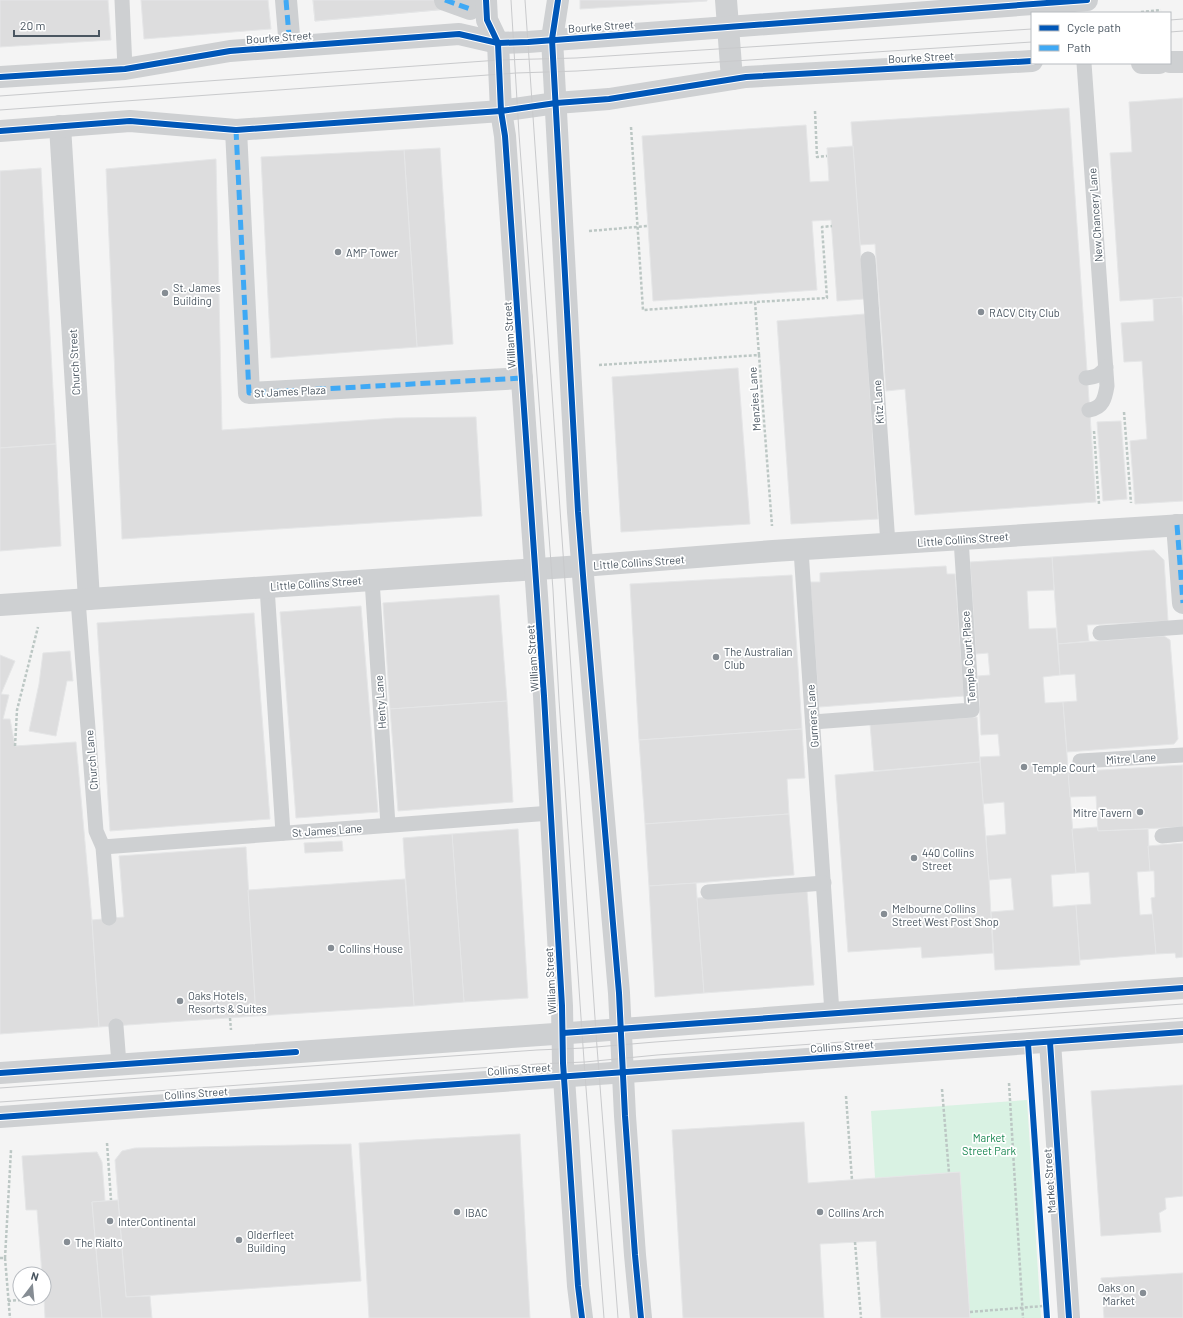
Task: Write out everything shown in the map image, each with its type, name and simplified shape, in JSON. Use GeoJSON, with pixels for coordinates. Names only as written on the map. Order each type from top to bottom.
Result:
{"type":"FeatureCollection","features":[{"type":"Feature","properties":{"kind":"street"},"geometry":{"type":"LineString","coordinates":[[286,0],[289,36]]}},
{"type":"Feature","properties":{"kind":"street"},"geometry":{"type":"LineString","coordinates":[[445,0],[478,5]]}},
{"type":"Feature","properties":{"kind":"street"},"geometry":{"type":"LineString","coordinates":[[558,0],[552,39],[578,512],[622,1029],[622,1072],[641,1318]]}},
{"type":"Feature","properties":{"kind":"street"},"geometry":{"type":"LineString","coordinates":[[726,0],[732,79]]}},
{"type":"Feature","properties":{"kind":"street","name":"Bourke Street"},"geometry":{"type":"LineString","coordinates":[[0,77],[125,69],[230,51],[459,34],[498,43],[1087,0]]}},
{"type":"Feature","properties":{"kind":"street","name":"William Street"},"geometry":{"type":"LineString","coordinates":[[478,5],[498,43],[501,111],[505,136],[536,569],[551,813],[564,1076],[578,1286],[582,1318]]}},
{"type":"Feature","properties":{"kind":"street","name":"Bourke Street"},"geometry":{"type":"LineString","coordinates":[[0,131],[130,121],[236,130],[501,111],[556,103],[609,99],[754,76],[1031,61]]}},
{"type":"Feature","properties":{"kind":"street"},"geometry":{"type":"LineString","coordinates":[[1171,62],[1183,62]]}},
{"type":"Feature","properties":{"kind":"street","name":"Church Street"},"geometry":{"type":"LineString","coordinates":[[60,126],[83,599]]}},
{"type":"Feature","properties":{"kind":"street","name":"St James Plaza"},"geometry":{"type":"LineString","coordinates":[[236,130],[249,393],[522,378]]}},
{"type":"Feature","properties":{"kind":"street"},"geometry":{"type":"LineString","coordinates":[[1180,525],[1183,603]]}},
{"type":"Feature","properties":{"kind":"street","name":"Little Collins Street"},"geometry":{"type":"LineString","coordinates":[[0,605],[1180,525]]}},
{"type":"Feature","properties":{"kind":"street"},"geometry":{"type":"LineString","coordinates":[[0,1073],[1183,988]]}},
{"type":"Feature","properties":{"kind":"street","name":"Collins Street"},"geometry":{"type":"LineString","coordinates":[[0,1117],[1183,1032]]}},
{"type":"Feature","properties":{"kind":"street","name":"Market Street"},"geometry":{"type":"LineString","coordinates":[[1050,1042],[1068,1318]]}},
{"type":"Feature","properties":{"kind":"lane"},"geometry":{"type":"LineString","coordinates":[[122,0],[125,69]]}},
{"type":"Feature","properties":{"kind":"lane","name":"New Chancery Lane"},"geometry":{"type":"LineString","coordinates":[[1084,64],[1107,386],[1104,402],[1089,410]]}},
{"type":"Feature","properties":{"kind":"lane","name":"Kitz Lane"},"geometry":{"type":"LineString","coordinates":[[868,259],[888,544]]}},
{"type":"Feature","properties":{"kind":"lane"},"geometry":{"type":"LineString","coordinates":[[1086,378],[1097,376],[1102,373],[1106,367]]}},
{"type":"Feature","properties":{"kind":"lane","name":"Temple Court Place"},"geometry":{"type":"LineString","coordinates":[[812,722],[972,710],[961,540]]}},
{"type":"Feature","properties":{"kind":"lane","name":"Gurners Lane"},"geometry":{"type":"LineString","coordinates":[[801,550],[832,1013]]}},
{"type":"Feature","properties":{"kind":"lane","name":"Henty Lane"},"geometry":{"type":"LineString","coordinates":[[372,580],[388,825]]}},
{"type":"Feature","properties":{"kind":"lane"},"geometry":{"type":"LineString","coordinates":[[267,587],[283,833]]}},
{"type":"Feature","properties":{"kind":"lane","name":"Church Lane"},"geometry":{"type":"LineString","coordinates":[[83,599],[96,831],[103,847],[109,918]]}},
{"type":"Feature","properties":{"kind":"lane"},"geometry":{"type":"LineString","coordinates":[[1100,633],[1183,627]]}},
{"type":"Feature","properties":{"kind":"lane","name":"Mitre Lane"},"geometry":{"type":"LineString","coordinates":[[1080,761],[1183,754]]}},
{"type":"Feature","properties":{"kind":"lane","name":"St James Lane"},"geometry":{"type":"LineString","coordinates":[[103,847],[551,813]]}},
{"type":"Feature","properties":{"kind":"lane"},"geometry":{"type":"LineString","coordinates":[[1162,836],[1183,834]]}},
{"type":"Feature","properties":{"kind":"lane"},"geometry":{"type":"LineString","coordinates":[[708,892],[824,883]]}},
{"type":"Feature","properties":{"kind":"lane"},"geometry":{"type":"LineString","coordinates":[[116,1026],[119,1064]]}},
{"type":"Feature","properties":{"kind":"path"},"geometry":{"type":"LineString","coordinates":[[1141,12],[1161,10]]}},
{"type":"Feature","properties":{"kind":"path"},"geometry":{"type":"LineString","coordinates":[[815,111],[817,157],[827,156]]}},
{"type":"Feature","properties":{"kind":"path"},"geometry":{"type":"LineString","coordinates":[[631,127],[643,310],[827,298],[822,227],[832,226]]}},
{"type":"Feature","properties":{"kind":"path"},"geometry":{"type":"LineString","coordinates":[[589,231],[648,226]]}},
{"type":"Feature","properties":{"kind":"path"},"geometry":{"type":"LineString","coordinates":[[755,302],[759,355]]}},
{"type":"Feature","properties":{"kind":"path"},"geometry":{"type":"LineString","coordinates":[[1094,430],[1099,505]]}},
{"type":"Feature","properties":{"kind":"path"},"geometry":{"type":"LineString","coordinates":[[15,746],[16,710],[38,627]]}},
{"type":"Feature","properties":{"kind":"path"},"geometry":{"type":"LineString","coordinates":[[230,1018],[231,1031]]}},
{"type":"Feature","properties":{"kind":"path"},"geometry":{"type":"LineString","coordinates":[[1009,1083],[1023,1318]]}},
{"type":"Feature","properties":{"kind":"path"},"geometry":{"type":"LineString","coordinates":[[942,1089],[949,1173]]}},
{"type":"Feature","properties":{"kind":"path"},"geometry":{"type":"LineString","coordinates":[[846,1096],[852,1180]]}},
{"type":"Feature","properties":{"kind":"path"},"geometry":{"type":"LineString","coordinates":[[107,1143],[111,1200]]}},
{"type":"Feature","properties":{"kind":"path"},"geometry":{"type":"LineString","coordinates":[[10,1318],[5,1258],[11,1150]]}},
{"type":"Feature","properties":{"kind":"path"},"geometry":{"type":"LineString","coordinates":[[856,1242],[861,1318]]}},
{"type":"Feature","properties":{"kind":"path"},"geometry":{"type":"LineString","coordinates":[[0,1258],[5,1258]]}},
{"type":"Feature","properties":{"kind":"path"},"geometry":{"type":"LineString","coordinates":[[970,1312],[1022,1308],[1046,1308],[1046,1297]]}},
{"type":"Feature","properties":{"kind":"path"},"geometry":{"type":"LineString","coordinates":[[8,1301],[12,1301]]}},
{"type":"Feature","properties":{"kind":"green space","name":"Market Street Park"},"geometry":{"type":"Polygon","coordinates":[[[1027,1100],[1041,1318],[970,1318],[960,1172],[875,1178],[871,1111],[1027,1100]]]}},
{"type":"Feature","properties":{"kind":"building"},"geometry":{"type":"Polygon","coordinates":[[[0,0],[108,0],[111,40],[0,47],[0,0]]]}},
{"type":"Feature","properties":{"kind":"building"},"geometry":{"type":"Polygon","coordinates":[[[141,0],[268,0],[271,29],[144,39],[141,0]]]}},
{"type":"Feature","properties":{"kind":"building"},"geometry":{"type":"Polygon","coordinates":[[[313,0],[459,0],[459,8],[315,21],[313,0]]]}},
{"type":"Feature","properties":{"kind":"building"},"geometry":{"type":"Polygon","coordinates":[[[313,0],[459,0],[459,8],[315,21],[313,0]]]}},
{"type":"Feature","properties":{"kind":"building"},"geometry":{"type":"Polygon","coordinates":[[[580,0],[707,0],[707,1],[580,9],[580,0]]]}},
{"type":"Feature","properties":{"kind":"building"},"geometry":{"type":"Polygon","coordinates":[[[1183,98],[1183,297],[1120,301],[1110,153],[1132,152],[1129,102],[1183,98]]]}},
{"type":"Feature","properties":{"kind":"building","name":"RACV City Club"},"geometry":{"type":"Polygon","coordinates":[[[1069,108],[1096,502],[915,515],[905,389],[886,391],[875,244],[860,245],[851,122],[1069,108]]]}},
{"type":"Feature","properties":{"kind":"building"},"geometry":{"type":"Polygon","coordinates":[[[806,125],[810,182],[829,181],[827,148],[853,146],[864,299],[837,301],[831,220],[812,221],[817,290],[653,301],[642,136],[806,125]]]}},
{"type":"Feature","properties":{"kind":"building"},"geometry":{"type":"Polygon","coordinates":[[[440,148],[453,344],[417,347],[404,150],[440,148]]]}},
{"type":"Feature","properties":{"kind":"building","name":"AMP Tower"},"geometry":{"type":"Polygon","coordinates":[[[404,150],[417,347],[271,358],[261,157],[404,150]]]}},
{"type":"Feature","properties":{"kind":"building","name":"St. James Building"},"geometry":{"type":"Polygon","coordinates":[[[216,159],[222,430],[395,418],[476,417],[482,516],[122,539],[106,169],[216,159]]]}},
{"type":"Feature","properties":{"kind":"building"},"geometry":{"type":"Polygon","coordinates":[[[41,168],[56,444],[0,448],[0,171],[41,168]]]}},
{"type":"Feature","properties":{"kind":"building"},"geometry":{"type":"Polygon","coordinates":[[[1182,297],[1183,501],[1135,504],[1130,441],[1147,439],[1142,361],[1124,362],[1121,323],[1154,321],[1153,299],[1182,297]]]}},
{"type":"Feature","properties":{"kind":"building"},"geometry":{"type":"Polygon","coordinates":[[[865,314],[878,519],[791,524],[777,321],[865,314]]]}},
{"type":"Feature","properties":{"kind":"building"},"geometry":{"type":"Polygon","coordinates":[[[738,368],[750,524],[621,532],[612,377],[738,368]]]}},
{"type":"Feature","properties":{"kind":"building"},"geometry":{"type":"Polygon","coordinates":[[[1121,421],[1127,499],[1103,501],[1097,422],[1121,421]]]}},
{"type":"Feature","properties":{"kind":"building"},"geometry":{"type":"Polygon","coordinates":[[[56,444],[61,546],[0,551],[0,448],[56,444]]]}},
{"type":"Feature","properties":{"kind":"building"},"geometry":{"type":"Polygon","coordinates":[[[1154,550],[1164,560],[1168,621],[1087,625],[1089,641],[1058,644],[1052,557],[1154,550]]]}},
{"type":"Feature","properties":{"kind":"building","name":"Temple Court"},"geometry":{"type":"Polygon","coordinates":[[[1052,557],[1054,590],[1027,591],[1029,629],[1056,628],[1060,675],[1043,677],[1045,703],[1063,702],[1076,873],[1051,875],[1053,907],[1076,905],[1080,965],[995,970],[991,912],[1014,910],[1011,878],[989,880],[986,836],[1006,834],[1004,802],[983,804],[980,757],[1000,756],[998,734],[981,735],[978,676],[990,675],[988,653],[976,654],[970,562],[1052,557]]]}},
{"type":"Feature","properties":{"kind":"building"},"geometry":{"type":"Polygon","coordinates":[[[946,566],[947,574],[955,574],[964,696],[819,707],[810,582],[820,582],[820,573],[946,566]]]}},
{"type":"Feature","properties":{"kind":"building","name":"The Australian Club"},"geometry":{"type":"Polygon","coordinates":[[[792,575],[802,729],[639,740],[630,584],[792,575]]]}},
{"type":"Feature","properties":{"kind":"building"},"geometry":{"type":"Polygon","coordinates":[[[499,595],[507,701],[390,709],[383,603],[499,595]]]}},
{"type":"Feature","properties":{"kind":"building"},"geometry":{"type":"Polygon","coordinates":[[[361,606],[378,812],[296,818],[280,612],[361,606]]]}},
{"type":"Feature","properties":{"kind":"building"},"geometry":{"type":"Polygon","coordinates":[[[254,613],[270,819],[110,831],[97,623],[254,613]]]}},
{"type":"Feature","properties":{"kind":"building"},"geometry":{"type":"Polygon","coordinates":[[[1164,636],[1170,640],[1178,739],[1174,744],[1067,752],[1063,702],[1077,701],[1075,674],[1060,675],[1058,644],[1164,636]]]}},
{"type":"Feature","properties":{"kind":"building"},"geometry":{"type":"Polygon","coordinates":[[[70,651],[73,681],[67,681],[56,736],[29,731],[39,684],[43,653],[70,651]]]}},
{"type":"Feature","properties":{"kind":"building"},"geometry":{"type":"Polygon","coordinates":[[[0,655],[15,661],[1,694],[9,695],[3,719],[10,719],[15,746],[76,742],[92,920],[99,1027],[0,1034],[0,655]]]}},
{"type":"Feature","properties":{"kind":"building"},"geometry":{"type":"Polygon","coordinates":[[[507,701],[513,802],[398,811],[390,709],[507,701]]]}},
{"type":"Feature","properties":{"kind":"building"},"geometry":{"type":"Polygon","coordinates":[[[977,717],[980,762],[874,771],[870,724],[977,717]]]}},
{"type":"Feature","properties":{"kind":"building"},"geometry":{"type":"Polygon","coordinates":[[[802,729],[805,778],[787,779],[789,814],[645,824],[639,740],[802,729]]]}},
{"type":"Feature","properties":{"kind":"building","name":"440 Collins Street"},"geometry":{"type":"Polygon","coordinates":[[[980,762],[993,953],[922,958],[921,947],[848,952],[835,775],[980,762]]]}},
{"type":"Feature","properties":{"kind":"building","name":"Mitre Tavern"},"geometry":{"type":"Polygon","coordinates":[[[1183,765],[1183,827],[1098,831],[1096,796],[1070,797],[1068,772],[1183,765]]]}},
{"type":"Feature","properties":{"kind":"building"},"geometry":{"type":"Polygon","coordinates":[[[789,814],[794,875],[649,886],[645,824],[789,814]]]}},
{"type":"Feature","properties":{"kind":"building"},"geometry":{"type":"Polygon","coordinates":[[[1097,827],[1098,831],[1148,829],[1150,871],[1137,872],[1140,915],[1153,914],[1156,954],[1080,960],[1076,905],[1091,904],[1089,872],[1076,873],[1072,829],[1097,827]]]}},
{"type":"Feature","properties":{"kind":"building"},"geometry":{"type":"Polygon","coordinates":[[[518,829],[528,998],[464,1002],[452,834],[518,829]]]}},
{"type":"Feature","properties":{"kind":"building"},"geometry":{"type":"Polygon","coordinates":[[[452,834],[464,1002],[414,1006],[403,838],[452,834]]]}},
{"type":"Feature","properties":{"kind":"building"},"geometry":{"type":"Polygon","coordinates":[[[342,841],[343,851],[305,853],[304,843],[342,841]]]}},
{"type":"Feature","properties":{"kind":"building"},"geometry":{"type":"Polygon","coordinates":[[[1183,843],[1183,957],[1176,958],[1175,953],[1156,954],[1151,898],[1155,897],[1154,871],[1150,871],[1148,846],[1183,843]]]}},
{"type":"Feature","properties":{"kind":"building"},"geometry":{"type":"Polygon","coordinates":[[[246,847],[256,1016],[99,1027],[92,920],[124,917],[119,856],[246,847]]]}},
{"type":"Feature","properties":{"kind":"building","name":"Collins House"},"geometry":{"type":"Polygon","coordinates":[[[405,879],[414,1006],[256,1016],[248,890],[405,879]]]}},
{"type":"Feature","properties":{"kind":"building"},"geometry":{"type":"Polygon","coordinates":[[[696,883],[704,993],[655,997],[649,886],[696,883]]]}},
{"type":"Feature","properties":{"kind":"building"},"geometry":{"type":"Polygon","coordinates":[[[807,891],[814,985],[704,993],[697,898],[807,891]]]}},
{"type":"Feature","properties":{"kind":"building"},"geometry":{"type":"Polygon","coordinates":[[[1183,1085],[1183,1196],[1165,1198],[1166,1209],[1159,1213],[1161,1232],[1101,1236],[1091,1091],[1183,1085]]]}},
{"type":"Feature","properties":{"kind":"building","name":"Collins Arch"},"geometry":{"type":"Polygon","coordinates":[[[804,1122],[808,1183],[960,1172],[970,1318],[881,1318],[876,1241],[820,1244],[824,1318],[683,1318],[672,1130],[804,1122]]]}},
{"type":"Feature","properties":{"kind":"building"},"geometry":{"type":"Polygon","coordinates":[[[520,1134],[530,1318],[369,1318],[359,1143],[520,1134]]]}},
{"type":"Feature","properties":{"kind":"building","name":"Olderfleet Building"},"geometry":{"type":"Polygon","coordinates":[[[351,1144],[361,1281],[126,1297],[115,1160],[122,1151],[135,1148],[351,1144]]]}},
{"type":"Feature","properties":{"kind":"building","name":"The Rialto"},"geometry":{"type":"Polygon","coordinates":[[[97,1152],[102,1162],[105,1201],[92,1202],[102,1318],[45,1318],[44,1306],[52,1306],[52,1266],[41,1266],[37,1210],[26,1210],[22,1156],[97,1152]]]}},
{"type":"Feature","properties":{"kind":"building"},"geometry":{"type":"Polygon","coordinates":[[[118,1200],[126,1297],[150,1296],[152,1318],[102,1318],[92,1202],[118,1200]]]}},
{"type":"Feature","properties":{"kind":"building","name":"Oaks on Market"},"geometry":{"type":"Polygon","coordinates":[[[1183,1273],[1183,1318],[1104,1318],[1101,1278],[1183,1273]]]}},
{"type":"Feature","properties":{"kind":"tram line"},"geometry":{"type":"LineString","coordinates":[[511,0],[519,134],[553,590],[559,700],[585,1075],[604,1318]]}},
{"type":"Feature","properties":{"kind":"tram line"},"geometry":{"type":"LineString","coordinates":[[525,0],[597,1047],[618,1318]]}},
{"type":"Feature","properties":{"kind":"tram line"},"geometry":{"type":"LineString","coordinates":[[1171,20],[1183,19]]}},
{"type":"Feature","properties":{"kind":"tram line"},"geometry":{"type":"LineString","coordinates":[[0,96],[499,60],[576,58],[1031,29]]}},
{"type":"Feature","properties":{"kind":"tram line"},"geometry":{"type":"LineString","coordinates":[[1171,32],[1183,31]]}},
{"type":"Feature","properties":{"kind":"tram line"},"geometry":{"type":"LineString","coordinates":[[0,110],[516,73],[577,71],[1031,42]]}},
{"type":"Feature","properties":{"kind":"tram line"},"geometry":{"type":"LineString","coordinates":[[0,1088],[537,1050],[584,1048],[1183,1004]]}},
{"type":"Feature","properties":{"kind":"tram line"},"geometry":{"type":"LineString","coordinates":[[0,1102],[537,1064],[585,1062],[657,1055],[1183,1018]]}},
{"type":"Feature","properties":{"kind":"marked path"},"geometry":{"type":"LineString","coordinates":[[286,0],[289,36]]}},
{"type":"Feature","properties":{"kind":"marked path"},"geometry":{"type":"LineString","coordinates":[[445,0],[470,9]]}},
{"type":"Feature","properties":{"kind":"marked path"},"geometry":{"type":"LineString","coordinates":[[236,130],[249,393],[522,378]]}},
{"type":"Feature","properties":{"kind":"marked path"},"geometry":{"type":"LineString","coordinates":[[1177,525],[1183,603]]}},
{"type":"Feature","properties":{"kind":"cycle path"},"geometry":{"type":"LineString","coordinates":[[486,0],[487,20],[498,43],[501,111],[505,136],[544,696],[562,1006],[563,1063],[578,1286],[582,1318]]}},
{"type":"Feature","properties":{"kind":"cycle path"},"geometry":{"type":"LineString","coordinates":[[558,0],[552,39],[578,512],[619,993],[625,1116],[641,1318]]}},
{"type":"Feature","properties":{"kind":"cycle path"},"geometry":{"type":"LineString","coordinates":[[0,77],[125,69],[230,51],[459,34],[498,43],[528,42],[1087,0]]}},
{"type":"Feature","properties":{"kind":"cycle path"},"geometry":{"type":"LineString","coordinates":[[0,131],[130,121],[236,130],[501,111],[556,103],[609,99],[746,77],[1031,61]]}},
{"type":"Feature","properties":{"kind":"cycle path"},"geometry":{"type":"LineString","coordinates":[[563,1033],[1183,988]]}},
{"type":"Feature","properties":{"kind":"cycle path"},"geometry":{"type":"LineString","coordinates":[[0,1117],[1183,1032]]}},
{"type":"Feature","properties":{"kind":"cycle path"},"geometry":{"type":"LineString","coordinates":[[1050,1042],[1069,1318]]}},
{"type":"Feature","properties":{"kind":"cycle path"},"geometry":{"type":"LineString","coordinates":[[1028,1043],[1047,1318]]}},
{"type":"Feature","properties":{"kind":"cycle path"},"geometry":{"type":"LineString","coordinates":[[0,1073],[296,1052]]}},
{"type":"Feature","properties":{"kind":"place","name":"AMP Tower"},"geometry":{"type":"Point","coordinates":[338,252]}},
{"type":"Feature","properties":{"kind":"place","name":"St. James Building"},"geometry":{"type":"Point","coordinates":[165,293]}},
{"type":"Feature","properties":{"kind":"place","name":"RACV City Club"},"geometry":{"type":"Point","coordinates":[981,312]}},
{"type":"Feature","properties":{"kind":"place","name":"The Australian Club"},"geometry":{"type":"Point","coordinates":[716,657]}},
{"type":"Feature","properties":{"kind":"place","name":"Temple Court"},"geometry":{"type":"Point","coordinates":[1024,767]}},
{"type":"Feature","properties":{"kind":"place","name":"Mitre Tavern"},"geometry":{"type":"Point","coordinates":[1140,812]}},
{"type":"Feature","properties":{"kind":"place","name":"440 Collins Street"},"geometry":{"type":"Point","coordinates":[914,858]}},
{"type":"Feature","properties":{"kind":"place","name":"Melbourne Collins Street West Post Shop"},"geometry":{"type":"Point","coordinates":[884,914]}},
{"type":"Feature","properties":{"kind":"place","name":"Collins House"},"geometry":{"type":"Point","coordinates":[331,948]}},
{"type":"Feature","properties":{"kind":"place","name":"Oaks Hotels, Resorts & Suites"},"geometry":{"type":"Point","coordinates":[180,1001]}},
{"type":"Feature","properties":{"kind":"place","name":"IBAC"},"geometry":{"type":"Point","coordinates":[457,1212]}},
{"type":"Feature","properties":{"kind":"place","name":"Collins Arch"},"geometry":{"type":"Point","coordinates":[820,1212]}},
{"type":"Feature","properties":{"kind":"place","name":"InterContinental"},"geometry":{"type":"Point","coordinates":[110,1221]}},
{"type":"Feature","properties":{"kind":"place","name":"Olderfleet Building"},"geometry":{"type":"Point","coordinates":[239,1240]}},
{"type":"Feature","properties":{"kind":"place","name":"The Rialto"},"geometry":{"type":"Point","coordinates":[67,1242]}},
{"type":"Feature","properties":{"kind":"place","name":"Oaks on Market"},"geometry":{"type":"Point","coordinates":[1143,1293]}}]}
